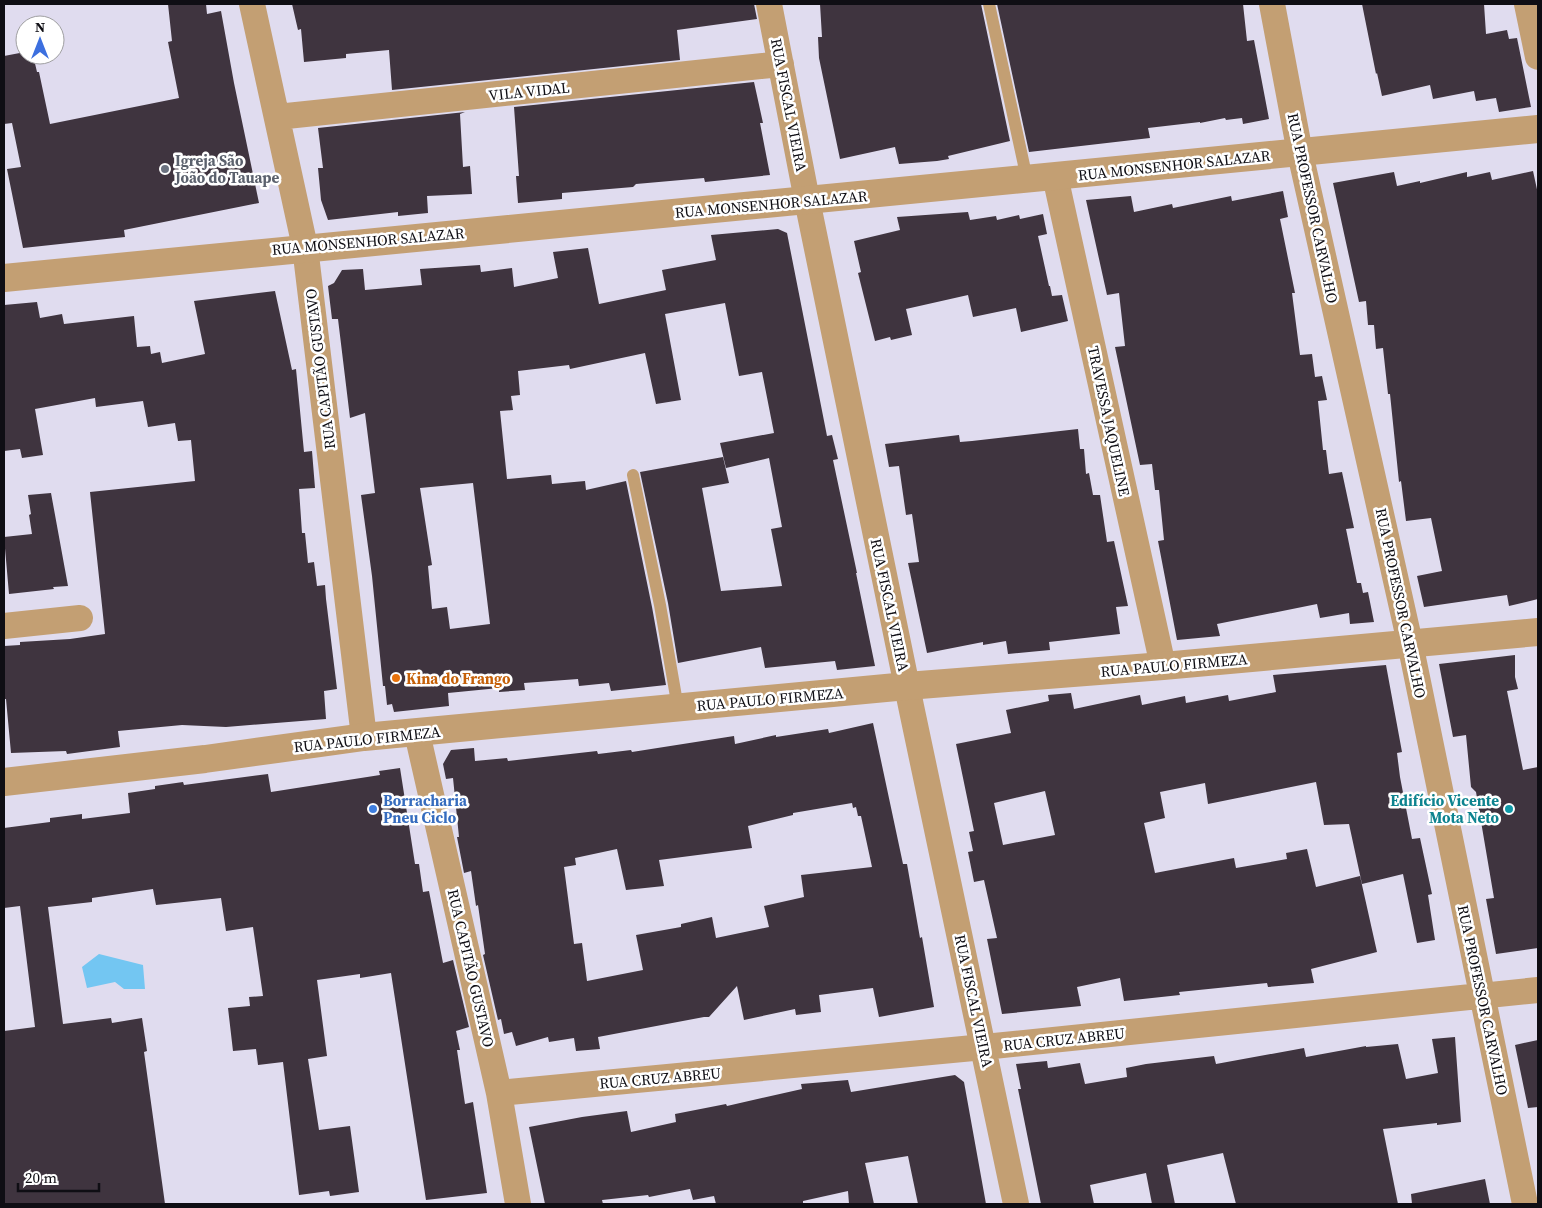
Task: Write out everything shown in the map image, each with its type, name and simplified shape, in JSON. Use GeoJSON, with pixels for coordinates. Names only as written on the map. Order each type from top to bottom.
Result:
{"type":"FeatureCollection","features":[{"type":"Feature","properties":{"kind":"street","name":"RUA CAPITÃO GUSTAVO"},"geometry":{"type":"LineString","coordinates":[[252,4],[305,247],[364,737]]}},
{"type":"Feature","properties":{"kind":"street","name":"RUA FISCAL VIEIRA"},"geometry":{"type":"LineString","coordinates":[[770,4],[807,200],[1016,1204]]}},
{"type":"Feature","properties":{"kind":"street","name":"RUA PROFESSOR CARVALHO"},"geometry":{"type":"LineString","coordinates":[[1272,4],[1300,153],[1410,643],[1525,1204]]}},
{"type":"Feature","properties":{"kind":"street"},"geometry":{"type":"LineString","coordinates":[[1527,4],[1538,57]]}},
{"type":"Feature","properties":{"kind":"street","name":"VILA VIDAL"},"geometry":{"type":"LineString","coordinates":[[277,117],[782,64]]}},
{"type":"Feature","properties":{"kind":"street","name":"RUA MONSENHOR SALAZAR"},"geometry":{"type":"LineString","coordinates":[[4,278],[305,247],[1300,153],[1538,128]]}},
{"type":"Feature","properties":{"kind":"street","name":"TRAVESSA JAQUELINE"},"geometry":{"type":"LineString","coordinates":[[1055,176],[1163,666]]}},
{"type":"Feature","properties":{"kind":"street"},"geometry":{"type":"LineString","coordinates":[[4,626],[80,618]]}},
{"type":"Feature","properties":{"kind":"street","name":"RUA PAULO FIRMEZA"},"geometry":{"type":"LineString","coordinates":[[4,782],[364,737],[907,686],[1163,666],[1538,632]]}},
{"type":"Feature","properties":{"kind":"street","name":"RUA CAPITÃO GUSTAVO"},"geometry":{"type":"LineString","coordinates":[[417,733],[499,1093],[518,1204]]}},
{"type":"Feature","properties":{"kind":"street","name":"RUA CRUZ ABREU"},"geometry":{"type":"LineString","coordinates":[[499,1093],[984,1047],[1538,990]]}},
{"type":"Feature","properties":{"kind":"lane"},"geometry":{"type":"LineString","coordinates":[[989,4],[1027,179]]}},
{"type":"Feature","properties":{"kind":"lane"},"geometry":{"type":"LineString","coordinates":[[633,475],[660,605],[678,708]]}},
{"type":"Feature","properties":{"kind":"water"},"geometry":{"type":"Polygon","coordinates":[[[99,954],[143,965],[145,989],[124,989],[115,982],[87,988],[82,967],[99,954]]]}},
{"type":"Feature","properties":{"kind":"building"},"geometry":{"type":"Polygon","coordinates":[[[168,4],[206,4],[207,14],[221,11],[259,203],[124,230],[125,237],[23,248],[7,169],[21,167],[12,123],[4,124],[4,56],[15,54],[15,65],[35,65],[37,72],[39,72],[50,124],[179,98],[168,42],[172,41],[168,4]]]}},
{"type":"Feature","properties":{"kind":"building"},"geometry":{"type":"Polygon","coordinates":[[[292,4],[754,4],[757,19],[677,30],[680,60],[392,90],[389,50],[346,54],[346,58],[304,62],[301,29],[298,30],[292,4]]]}},
{"type":"Feature","properties":{"kind":"building"},"geometry":{"type":"Polygon","coordinates":[[[820,4],[981,4],[1010,141],[948,156],[949,159],[937,161],[899,164],[895,147],[840,159],[819,58],[818,37],[822,37],[820,4]]]}},
{"type":"Feature","properties":{"kind":"building"},"geometry":{"type":"Polygon","coordinates":[[[997,4],[1243,4],[1247,41],[1254,40],[1269,119],[1243,124],[1242,118],[1226,120],[1225,118],[1200,123],[1148,128],[1150,138],[1029,152],[997,4]]]}},
{"type":"Feature","properties":{"kind":"building"},"geometry":{"type":"Polygon","coordinates":[[[1362,4],[1484,4],[1486,34],[1507,30],[1509,39],[1517,38],[1531,107],[1499,112],[1496,98],[1476,101],[1474,91],[1433,99],[1430,85],[1382,96],[1362,4]]]}},
{"type":"Feature","properties":{"kind":"building"},"geometry":{"type":"Polygon","coordinates":[[[754,82],[763,123],[760,123],[770,175],[705,182],[704,178],[636,184],[633,187],[562,193],[562,199],[518,203],[516,176],[519,176],[514,107],[754,82]]]}},
{"type":"Feature","properties":{"kind":"building"},"geometry":{"type":"Polygon","coordinates":[[[465,112],[460,114],[463,167],[470,166],[472,194],[427,196],[428,213],[398,216],[398,212],[328,220],[321,200],[318,168],[323,168],[318,128],[465,112]]]}},
{"type":"Feature","properties":{"kind":"building"},"geometry":{"type":"Polygon","coordinates":[[[1533,171],[1538,194],[1538,599],[1509,606],[1507,595],[1424,607],[1417,576],[1442,571],[1431,518],[1406,521],[1401,481],[1399,482],[1383,348],[1376,349],[1374,325],[1368,325],[1366,301],[1359,302],[1333,183],[1394,172],[1397,186],[1420,181],[1420,183],[1467,172],[1467,177],[1490,172],[1492,180],[1533,171]]]}},
{"type":"Feature","properties":{"kind":"building"},"geometry":{"type":"Polygon","coordinates":[[[1283,191],[1288,217],[1280,219],[1295,293],[1292,293],[1300,355],[1312,354],[1315,377],[1322,376],[1327,400],[1318,401],[1323,450],[1326,450],[1329,474],[1342,472],[1354,528],[1346,529],[1357,583],[1361,583],[1363,593],[1368,592],[1374,622],[1350,624],[1349,613],[1320,618],[1317,604],[1217,624],[1220,636],[1177,640],[1158,541],[1164,540],[1159,490],[1155,490],[1152,464],[1140,465],[1115,347],[1125,346],[1119,293],[1107,295],[1086,200],[1131,196],[1134,212],[1172,204],[1173,208],[1231,196],[1232,201],[1283,191]]]}},
{"type":"Feature","properties":{"kind":"building"},"geometry":{"type":"Polygon","coordinates":[[[968,212],[970,220],[996,216],[997,220],[1019,215],[1020,219],[1043,214],[1047,234],[1038,236],[1049,286],[1052,296],[1062,295],[1068,321],[1021,332],[1016,308],[973,317],[968,295],[906,309],[912,335],[891,340],[890,337],[875,341],[858,273],[861,272],[854,241],[900,230],[897,217],[968,212]]]}},
{"type":"Feature","properties":{"kind":"building"},"geometry":{"type":"Polygon","coordinates":[[[778,229],[787,233],[827,436],[832,435],[838,459],[833,460],[875,666],[837,670],[835,661],[765,668],[761,647],[678,663],[668,603],[640,472],[723,457],[729,483],[702,488],[721,591],[782,586],[771,529],[782,527],[769,458],[726,468],[720,443],[774,433],[762,372],[739,376],[725,303],[665,314],[681,400],[656,404],[645,353],[570,369],[569,365],[518,371],[520,395],[511,396],[513,410],[500,411],[507,479],[551,475],[552,484],[585,481],[586,490],[626,481],[666,685],[611,691],[609,683],[579,686],[578,679],[524,683],[525,690],[499,692],[499,688],[448,693],[449,706],[394,712],[392,704],[387,705],[385,686],[383,686],[372,576],[361,495],[375,493],[365,413],[350,418],[338,319],[332,319],[328,286],[334,283],[342,270],[363,269],[365,290],[422,285],[420,269],[480,265],[481,272],[512,268],[514,287],[558,278],[553,252],[588,248],[599,304],[666,290],[662,270],[716,260],[711,235],[778,229]],[[473,483],[420,488],[432,565],[428,566],[432,609],[447,607],[450,629],[490,624],[473,483]]]}},
{"type":"Feature","properties":{"kind":"building"},"geometry":{"type":"Polygon","coordinates":[[[275,291],[292,370],[296,369],[304,452],[312,451],[315,488],[299,489],[302,533],[305,533],[308,563],[314,562],[317,586],[325,585],[337,689],[324,691],[326,719],[226,727],[182,725],[118,731],[120,747],[67,754],[66,751],[11,753],[6,699],[4,699],[4,646],[20,645],[20,642],[70,639],[105,634],[90,492],[195,481],[191,440],[178,441],[175,423],[148,427],[143,401],[96,407],[95,398],[35,409],[43,455],[22,458],[20,449],[4,451],[4,305],[37,302],[40,318],[62,314],[64,324],[134,316],[137,347],[150,346],[151,354],[160,352],[162,363],[205,354],[194,301],[275,291]]]}},
{"type":"Feature","properties":{"kind":"building"},"geometry":{"type":"Polygon","coordinates":[[[1078,429],[1080,449],[1084,449],[1086,474],[1089,473],[1093,495],[1100,495],[1107,542],[1114,541],[1128,606],[1116,607],[1120,634],[1049,642],[1050,650],[1008,654],[1006,641],[983,645],[983,642],[927,653],[908,563],[919,562],[912,514],[906,515],[899,466],[889,467],[885,444],[959,435],[960,442],[1078,429]]]}},
{"type":"Feature","properties":{"kind":"building"},"geometry":{"type":"Polygon","coordinates":[[[51,493],[68,586],[9,594],[4,537],[32,534],[28,495],[51,493]]]}},
{"type":"Feature","properties":{"kind":"building"},"geometry":{"type":"Polygon","coordinates":[[[1515,655],[1515,677],[1518,689],[1507,691],[1523,770],[1538,767],[1538,948],[1496,954],[1486,899],[1494,898],[1476,792],[1471,787],[1466,735],[1453,737],[1439,664],[1515,655]]]}},
{"type":"Feature","properties":{"kind":"building"},"geometry":{"type":"Polygon","coordinates":[[[1386,665],[1402,752],[1397,753],[1400,777],[1412,839],[1420,838],[1432,894],[1428,895],[1435,940],[1417,943],[1403,874],[1362,884],[1349,824],[1324,825],[1316,782],[1208,804],[1205,783],[1160,792],[1165,818],[1144,823],[1155,873],[1234,858],[1236,868],[1287,859],[1286,853],[1307,849],[1316,887],[1360,876],[1377,952],[1311,969],[1314,983],[1268,987],[1267,983],[1179,992],[1180,995],[1124,1001],[1120,978],[1077,987],[1081,1006],[1002,1014],[987,939],[997,938],[984,880],[974,882],[968,852],[973,851],[969,832],[974,831],[956,744],[1011,733],[1006,710],[1049,701],[1048,695],[1071,693],[1074,709],[1140,695],[1142,705],[1185,696],[1186,703],[1228,695],[1229,701],[1276,692],[1273,675],[1386,665]],[[1045,791],[994,803],[1003,845],[1055,835],[1045,791]]]}},
{"type":"Feature","properties":{"kind":"building"},"geometry":{"type":"Polygon","coordinates":[[[873,723],[903,864],[907,864],[934,1007],[879,1017],[873,988],[819,995],[821,1012],[796,1015],[795,1009],[744,1020],[737,986],[709,1017],[598,1037],[600,1049],[576,1051],[574,1038],[549,1042],[548,1037],[516,1046],[512,1032],[504,1034],[501,1019],[498,1020],[483,955],[485,954],[478,905],[476,906],[471,871],[464,873],[457,837],[459,837],[453,778],[446,779],[443,764],[451,750],[474,748],[475,761],[507,758],[508,761],[597,751],[598,754],[631,750],[632,752],[734,736],[735,744],[776,735],[776,737],[828,729],[829,733],[873,723]],[[852,803],[793,813],[793,815],[748,826],[752,848],[659,860],[664,886],[626,890],[617,849],[575,858],[576,865],[564,867],[574,944],[582,943],[587,981],[643,970],[636,935],[681,927],[681,924],[712,917],[716,938],[769,927],[764,906],[804,897],[801,875],[872,867],[861,816],[858,816],[856,807],[853,808],[852,803]]]}},
{"type":"Feature","properties":{"kind":"building"},"geometry":{"type":"Polygon","coordinates":[[[400,768],[415,864],[419,864],[423,892],[429,891],[443,963],[453,960],[469,1027],[456,1031],[460,1050],[457,1050],[465,1104],[473,1102],[487,1193],[426,1200],[391,973],[360,978],[360,974],[317,980],[327,1056],[308,1059],[319,1130],[350,1126],[359,1192],[330,1196],[329,1191],[299,1195],[283,1062],[258,1065],[256,1049],[233,1051],[228,1008],[250,1006],[249,997],[263,996],[253,927],[226,931],[221,898],[156,905],[153,889],[92,898],[92,902],[48,907],[63,1024],[111,1018],[112,1023],[142,1018],[147,1051],[144,1052],[165,1204],[4,1204],[4,1031],[35,1027],[20,906],[4,908],[4,828],[50,822],[50,818],[82,814],[82,819],[130,813],[128,793],[155,789],[155,786],[183,782],[184,785],[268,774],[271,792],[380,775],[379,771],[400,768]]]}},
{"type":"Feature","properties":{"kind":"building"},"geometry":{"type":"Polygon","coordinates":[[[1455,1037],[1461,1122],[1383,1129],[1398,1204],[1236,1204],[1223,1153],[1167,1165],[1175,1204],[1152,1204],[1146,1173],[1090,1185],[1094,1204],[1041,1204],[1018,1089],[1021,1089],[1016,1064],[1047,1061],[1048,1068],[1080,1063],[1085,1084],[1127,1077],[1126,1068],[1146,1064],[1214,1056],[1216,1064],[1304,1048],[1306,1057],[1366,1046],[1398,1044],[1406,1079],[1438,1073],[1432,1039],[1455,1037]]]}},
{"type":"Feature","properties":{"kind":"building"},"geometry":{"type":"Polygon","coordinates":[[[1538,1040],[1538,1107],[1528,1108],[1515,1045],[1538,1040]]]}},
{"type":"Feature","properties":{"kind":"building"},"geometry":{"type":"Polygon","coordinates":[[[955,1075],[964,1082],[986,1204],[918,1204],[908,1156],[865,1163],[874,1204],[849,1204],[848,1191],[803,1201],[803,1204],[716,1204],[714,1196],[693,1200],[690,1189],[649,1197],[648,1195],[602,1200],[603,1204],[545,1204],[529,1127],[627,1111],[631,1132],[676,1122],[675,1114],[726,1104],[727,1106],[802,1089],[801,1084],[848,1080],[851,1092],[955,1075]]]}},
{"type":"Feature","properties":{"kind":"building"},"geometry":{"type":"Polygon","coordinates":[[[1485,1179],[1490,1204],[1412,1204],[1411,1194],[1485,1179]]]}},
{"type":"Feature","properties":{"kind":"place","name":"Igreja São João do Tauape"},"geometry":{"type":"Point","coordinates":[165,169]}},
{"type":"Feature","properties":{"kind":"place","name":"Kina do Frango"},"geometry":{"type":"Point","coordinates":[396,678]}},
{"type":"Feature","properties":{"kind":"place","name":"Borracharia Pneu Ciclo"},"geometry":{"type":"Point","coordinates":[373,809]}},
{"type":"Feature","properties":{"kind":"place","name":"Edifício Vicente Mota Neto"},"geometry":{"type":"Point","coordinates":[1509,809]}}]}
